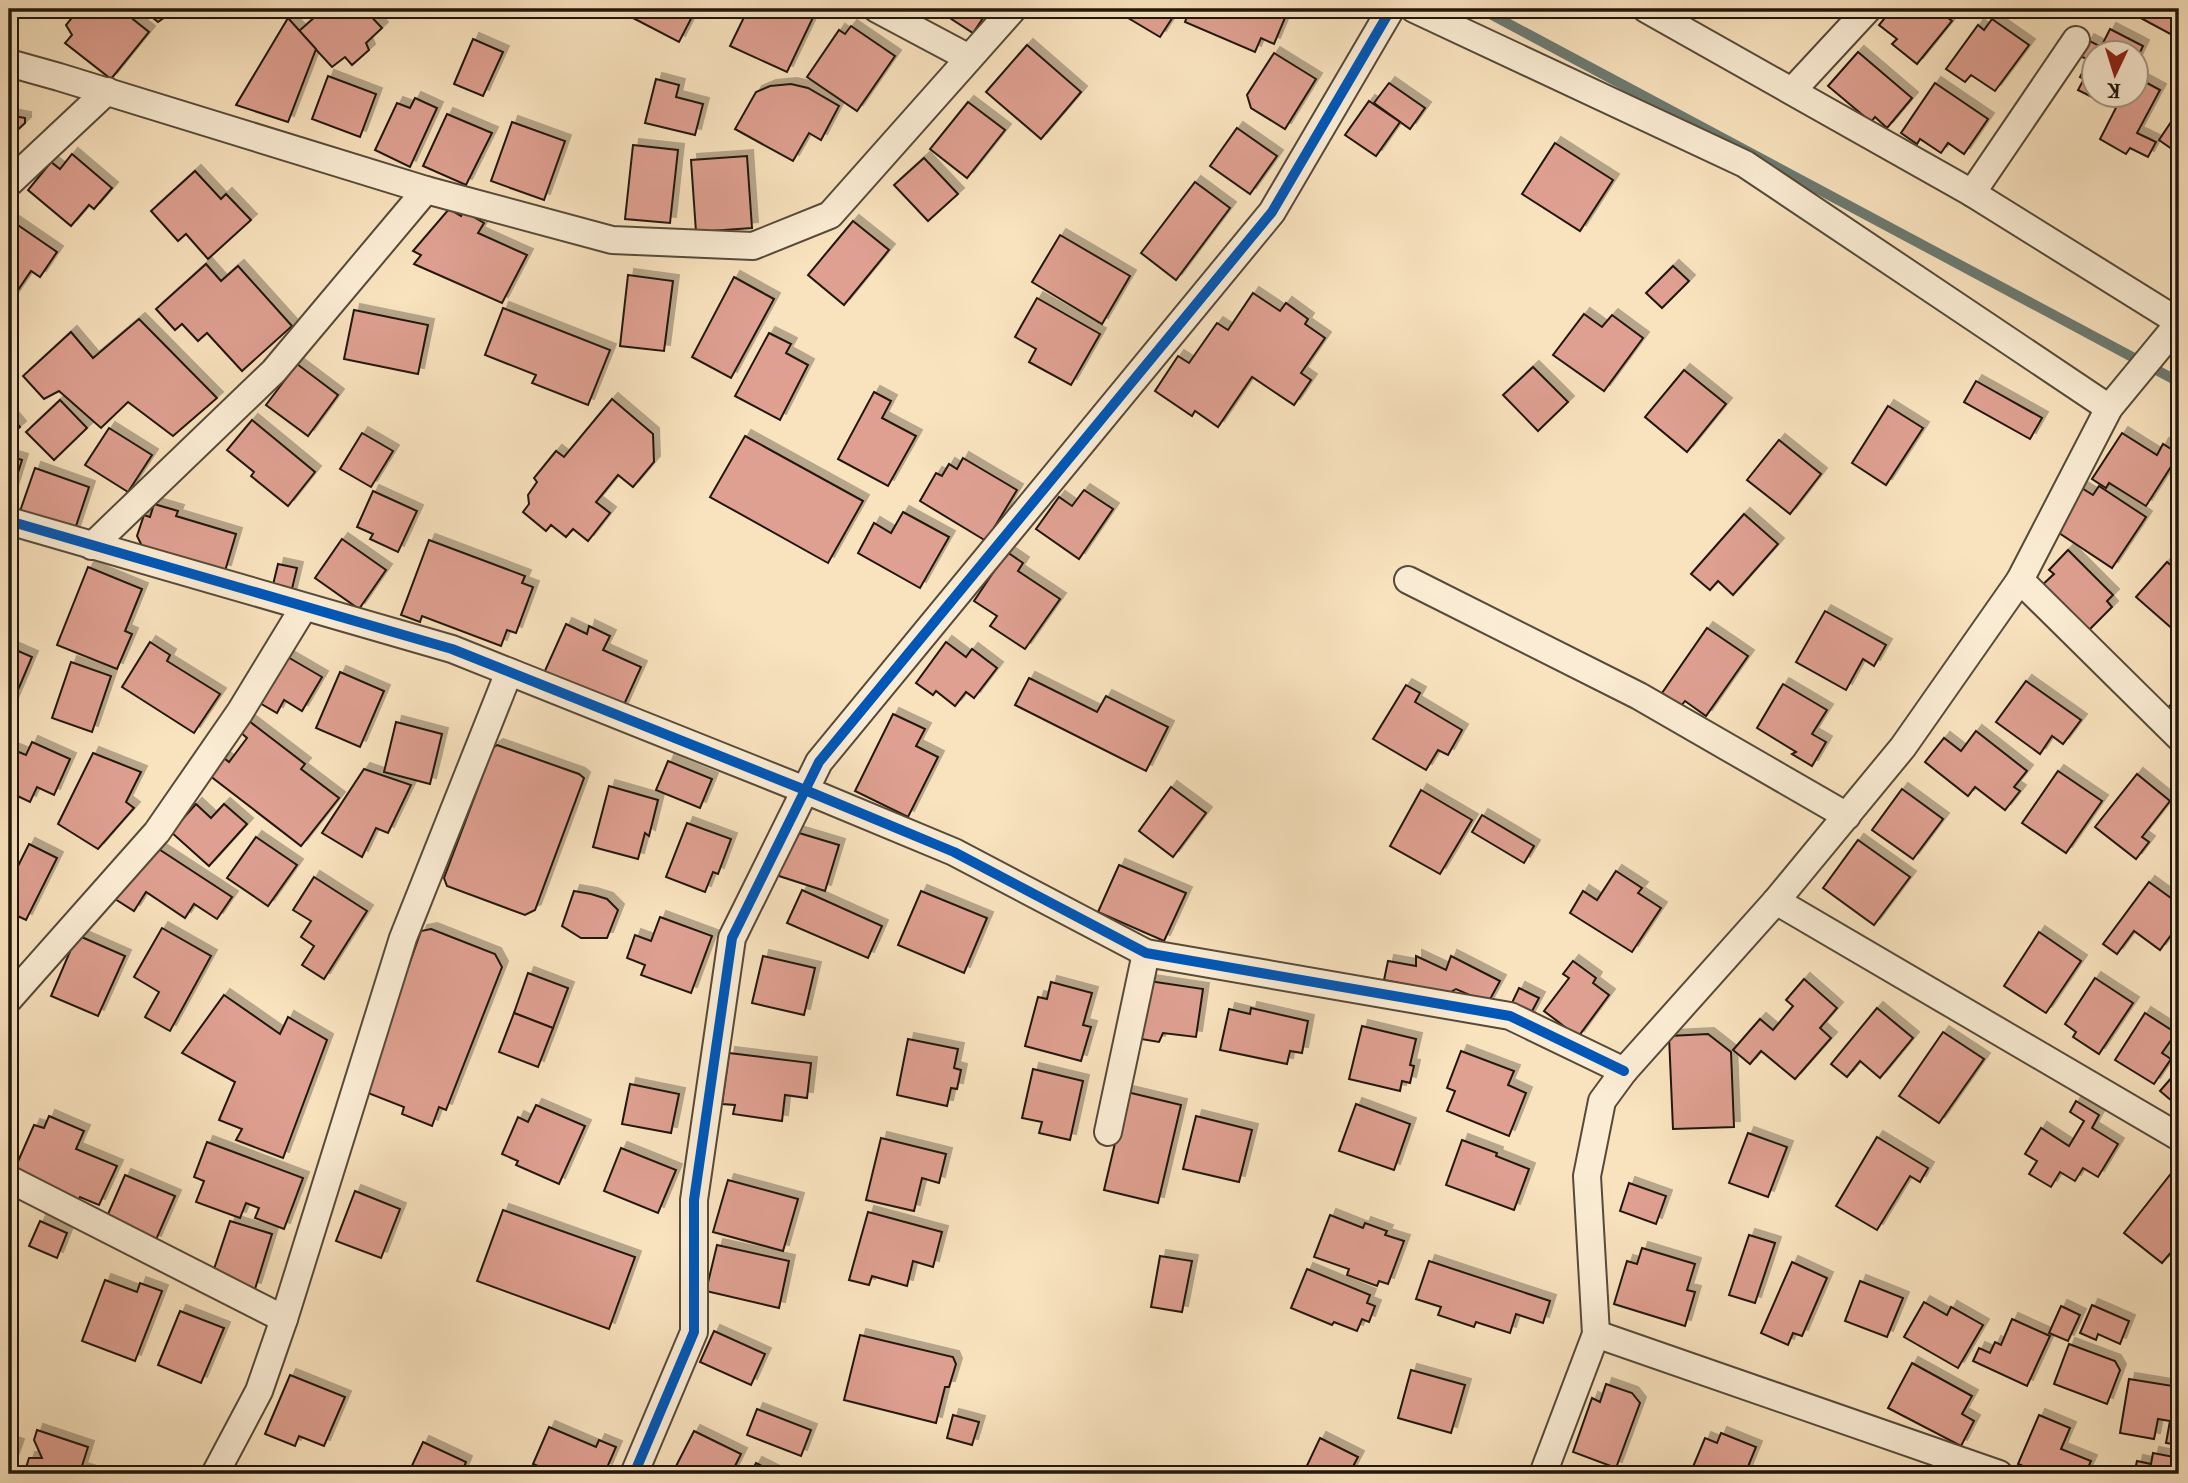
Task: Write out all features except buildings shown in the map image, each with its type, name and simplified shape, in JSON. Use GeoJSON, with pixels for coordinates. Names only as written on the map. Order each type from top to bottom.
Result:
{"type":"FeatureCollection","features":[{"type":"Feature","properties":{"kind":"street"},"geometry":{"type":"LineString","coordinates":[[877,9],[969,58]]}},
{"type":"Feature","properties":{"kind":"street"},"geometry":{"type":"LineString","coordinates":[[9,63],[426,190],[612,240],[753,246],[830,215],[1013,9]]}},
{"type":"Feature","properties":{"kind":"street"},"geometry":{"type":"LineString","coordinates":[[634,1474],[694,1332],[694,1200],[732,938],[819,762],[1272,212],[1391,9]]}},
{"type":"Feature","properties":{"kind":"street"},"geometry":{"type":"LineString","coordinates":[[1414,9],[1745,164],[2117,399]]}},
{"type":"Feature","properties":{"kind":"street"},"geometry":{"type":"LineString","coordinates":[[1543,1474],[1596,1334],[1587,1176],[1602,1101],[1624,1071],[1776,901],[1903,747],[2020,580],[2117,399],[2176,326],[1972,193],[1646,9]]}},
{"type":"Feature","properties":{"kind":"street"},"geometry":{"type":"LineString","coordinates":[[1792,91],[1868,9]]}},
{"type":"Feature","properties":{"kind":"street"},"geometry":{"type":"LineString","coordinates":[[1972,193],[2076,40]]}},
{"type":"Feature","properties":{"kind":"street"},"geometry":{"type":"LineString","coordinates":[[9,183],[107,91]]}},
{"type":"Feature","properties":{"kind":"street"},"geometry":{"type":"LineString","coordinates":[[93,546],[274,371],[426,190]]}},
{"type":"Feature","properties":{"kind":"street"},"geometry":{"type":"LineString","coordinates":[[9,521],[452,649],[954,852],[1146,953],[1510,1016],[1624,1071]]}},
{"type":"Feature","properties":{"kind":"street"},"geometry":{"type":"LineString","coordinates":[[1408,579],[1639,696],[1847,816]]}},
{"type":"Feature","properties":{"kind":"street"},"geometry":{"type":"LineString","coordinates":[[2020,580],[2179,737]]}},
{"type":"Feature","properties":{"kind":"street"},"geometry":{"type":"LineString","coordinates":[[9,999],[157,832],[240,712],[304,607]]}},
{"type":"Feature","properties":{"kind":"street"},"geometry":{"type":"LineString","coordinates":[[215,1474],[259,1391],[285,1319],[403,938],[509,672]]}},
{"type":"Feature","properties":{"kind":"street"},"geometry":{"type":"LineString","coordinates":[[1776,901],[2179,1137]]}},
{"type":"Feature","properties":{"kind":"street"},"geometry":{"type":"LineString","coordinates":[[1108,1132],[1146,953]]}},
{"type":"Feature","properties":{"kind":"street"},"geometry":{"type":"LineString","coordinates":[[9,1179],[285,1319]]}},
{"type":"Feature","properties":{"kind":"street"},"geometry":{"type":"LineString","coordinates":[[1596,1334],[1999,1474]]}},
{"type":"Feature","properties":{"kind":"waterway"},"geometry":{"type":"LineString","coordinates":[[1481,9],[2179,382]]}},
{"type":"Feature","properties":{"kind":"cycle path"},"geometry":{"type":"LineString","coordinates":[[634,1474],[694,1332],[694,1200],[732,938],[819,762],[1272,212],[1391,9]]}},
{"type":"Feature","properties":{"kind":"cycle path"},"geometry":{"type":"LineString","coordinates":[[9,521],[452,649],[954,852],[1146,953],[1510,1016],[1624,1071]]}}]}
